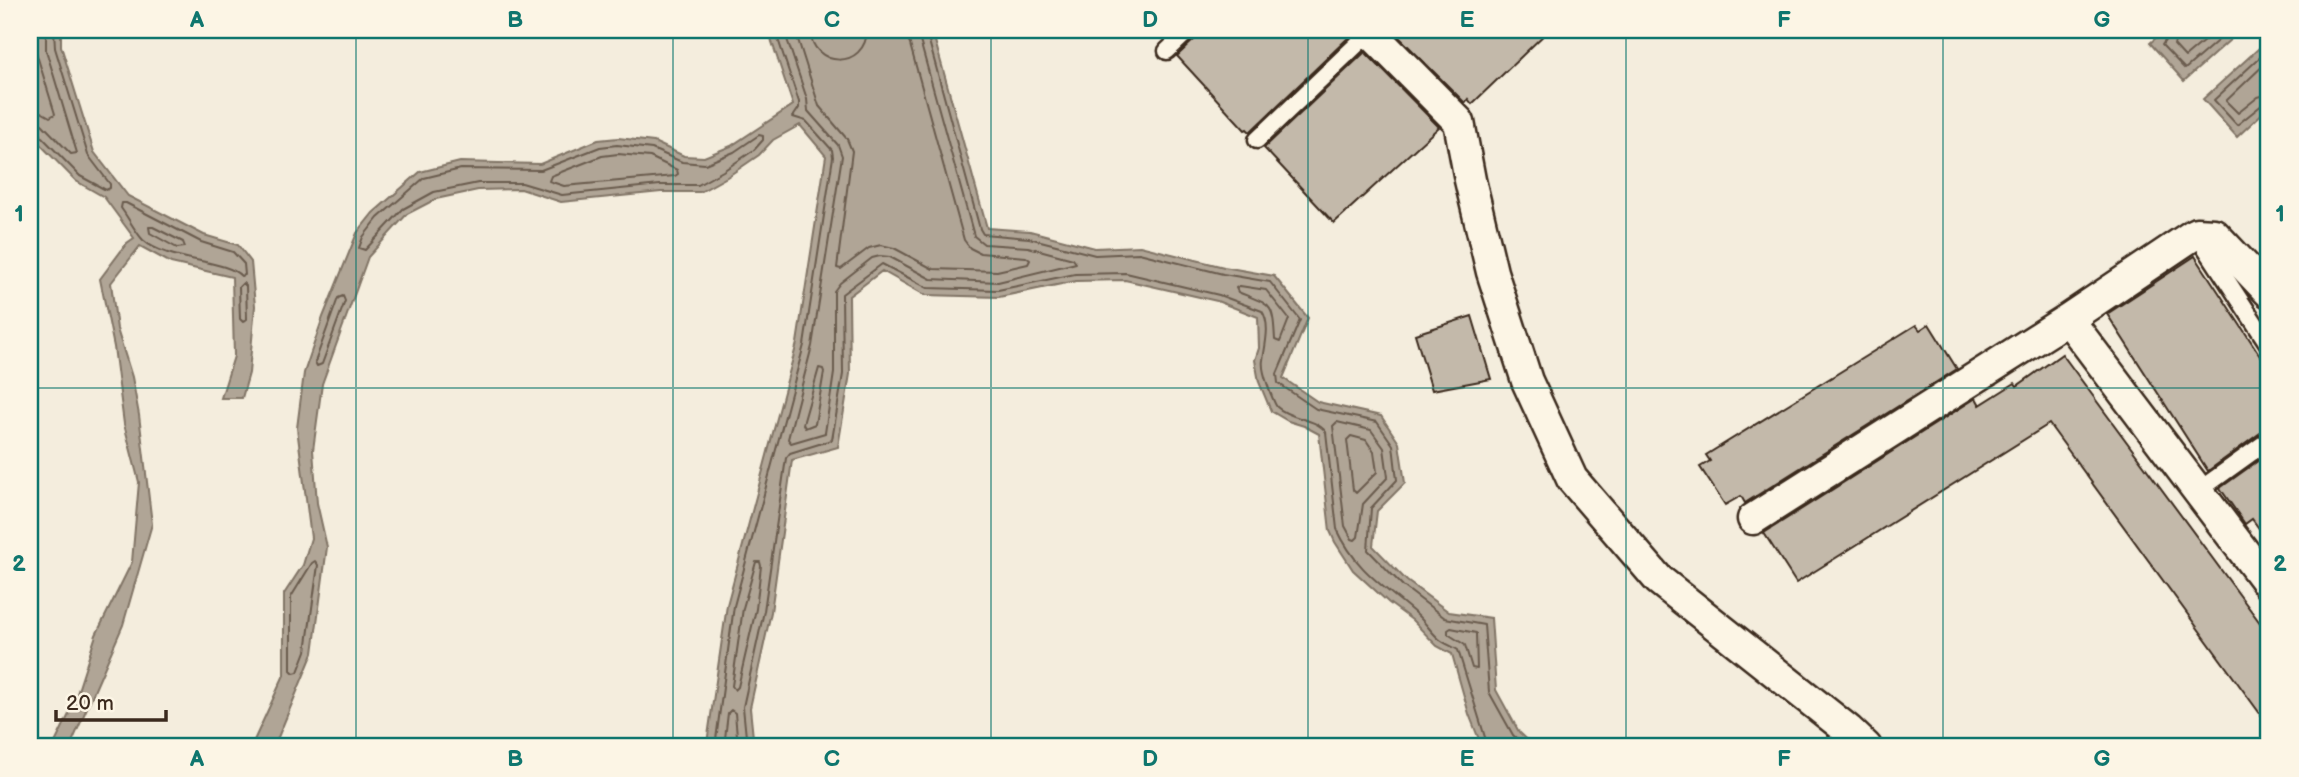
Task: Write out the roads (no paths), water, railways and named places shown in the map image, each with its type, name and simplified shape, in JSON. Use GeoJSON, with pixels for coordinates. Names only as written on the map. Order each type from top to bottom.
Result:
{"type":"FeatureCollection","features":[{"type":"Feature","properties":{"kind":"street"},"geometry":{"type":"LineString","coordinates":[[1369,31],[1458,122],[1500,296],[1527,382],[1572,479],[1659,580],[1866,747]]}},
{"type":"Feature","properties":{"kind":"street"},"geometry":{"type":"LineString","coordinates":[[1753,519],[2068,319],[2196,233],[2214,234],[2269,292]]}},
{"type":"Feature","properties":{"kind":"street"},"geometry":{"type":"LineString","coordinates":[[2068,319],[2269,585]]}},
{"type":"Feature","properties":{"kind":"lane"},"geometry":{"type":"LineString","coordinates":[[1167,51],[1189,30]]}},
{"type":"Feature","properties":{"kind":"lane"},"geometry":{"type":"LineString","coordinates":[[1256,140],[1369,31]]}},
{"type":"Feature","properties":{"kind":"lane"},"geometry":{"type":"LineString","coordinates":[[2196,233],[2269,345]]}},
{"type":"Feature","properties":{"kind":"lane"},"geometry":{"type":"LineString","coordinates":[[2198,491],[2269,440]]}},
{"type":"Feature","properties":{"kind":"water"},"geometry":{"type":"Polygon","coordinates":[[[30,30],[61,30],[61,46],[94,152],[128,196],[204,235],[238,245],[251,262],[255,306],[249,373],[242,398],[221,398],[234,356],[232,277],[171,263],[140,246],[111,283],[117,329],[132,377],[139,415],[152,524],[123,625],[70,747],[53,747],[73,706],[96,635],[132,562],[139,482],[124,424],[114,347],[100,279],[127,243],[134,238],[104,197],[76,181],[30,134],[30,30]]]}},
{"type":"Feature","properties":{"kind":"water"},"geometry":{"type":"Polygon","coordinates":[[[768,30],[829,30],[841,34],[841,30],[932,30],[987,228],[1030,231],[1095,248],[1140,246],[1224,267],[1274,276],[1308,318],[1283,378],[1318,402],[1381,416],[1399,443],[1405,483],[1377,511],[1373,546],[1407,581],[1449,612],[1491,618],[1496,690],[1519,732],[1535,747],[1482,747],[1469,714],[1452,654],[1437,646],[1412,620],[1353,570],[1330,531],[1319,434],[1271,411],[1259,382],[1255,360],[1259,348],[1258,317],[1217,301],[1125,280],[1076,281],[999,297],[925,295],[882,271],[849,296],[850,374],[838,447],[792,460],[771,612],[750,708],[754,747],[709,747],[707,743],[727,605],[797,343],[826,156],[800,125],[773,140],[759,155],[727,177],[700,192],[661,192],[561,202],[521,189],[478,190],[436,199],[407,214],[368,257],[322,384],[313,450],[317,503],[327,547],[313,653],[274,747],[251,747],[284,675],[284,594],[303,565],[311,538],[297,428],[304,373],[357,233],[373,213],[420,172],[460,162],[540,164],[598,140],[618,138],[654,142],[684,156],[704,157],[731,146],[793,105],[768,30]]]}},
{"type":"Feature","properties":{"kind":"water"},"geometry":{"type":"Polygon","coordinates":[[[2165,30],[2241,30],[2184,81],[2150,43],[2165,30]]]}},
{"type":"Feature","properties":{"kind":"water"},"geometry":{"type":"Polygon","coordinates":[[[2269,39],[2269,107],[2237,137],[2203,99],[2269,39]]]}}]}
